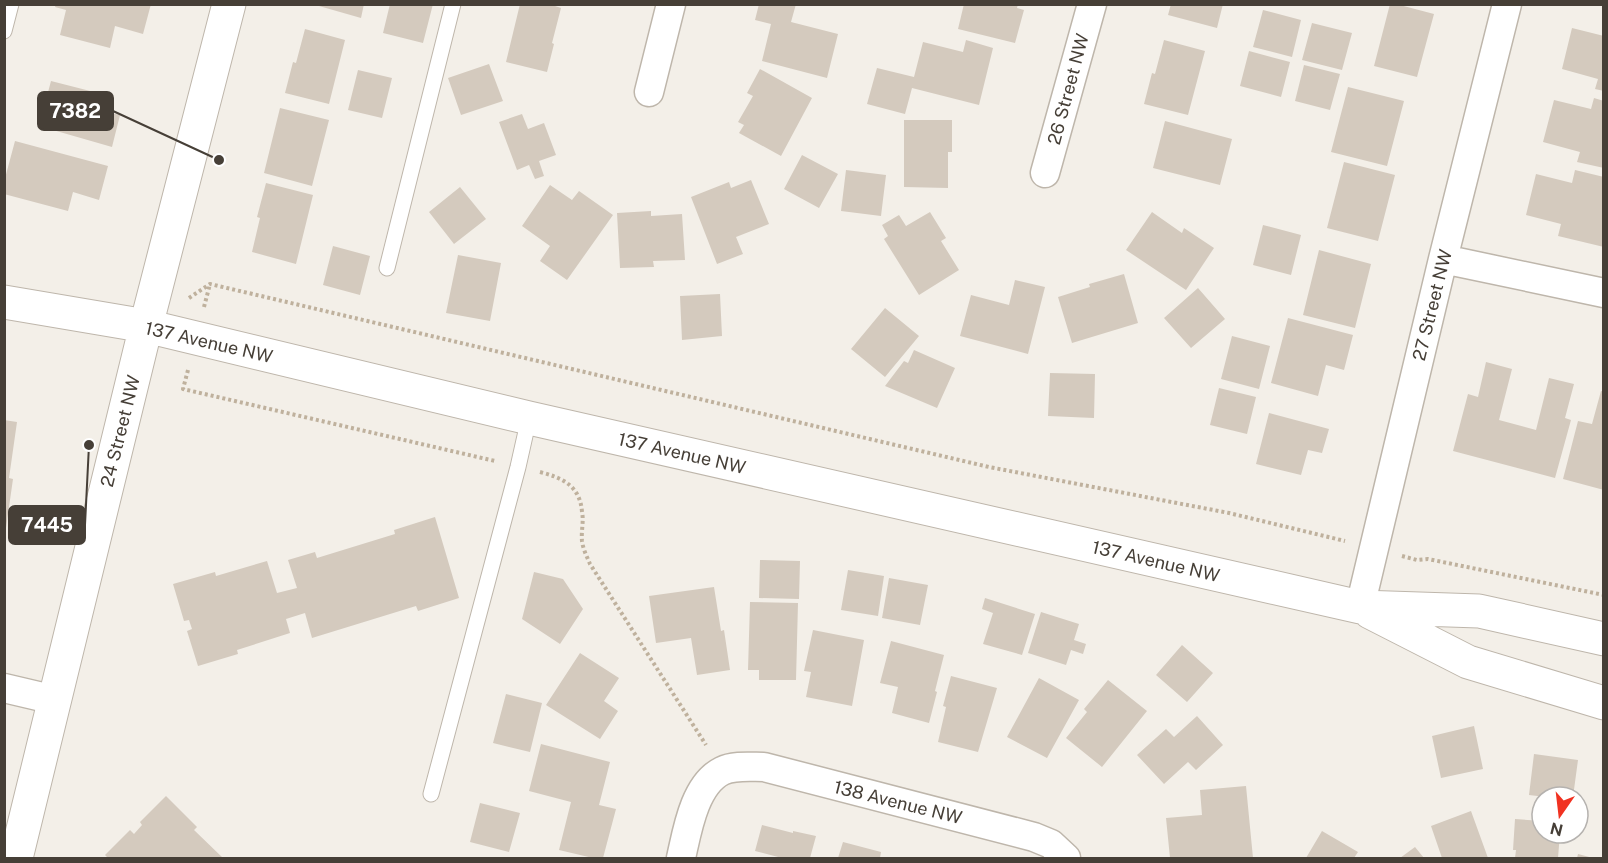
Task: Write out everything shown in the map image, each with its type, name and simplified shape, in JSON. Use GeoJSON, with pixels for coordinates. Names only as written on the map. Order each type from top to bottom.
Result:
{"type":"FeatureCollection","features":[{"type":"Feature","properties":{"kind":"street","name":"24 Street NW"},"geometry":{"type":"LineString","coordinates":[[16,858],[146,326],[229,4]]}},
{"type":"Feature","properties":{"kind":"street"},"geometry":{"type":"LineString","coordinates":[[649,92],[671,4]]}},
{"type":"Feature","properties":{"kind":"street","name":"26 Street NW"},"geometry":{"type":"LineString","coordinates":[[1045,173],[1092,4]]}},
{"type":"Feature","properties":{"kind":"street","name":"27 Street NW"},"geometry":{"type":"LineString","coordinates":[[1360,607],[1507,4]]}},
{"type":"Feature","properties":{"kind":"street"},"geometry":{"type":"LineString","coordinates":[[1443,259],[1604,293]]}},
{"type":"Feature","properties":{"kind":"street","name":"137 Avenue NW"},"geometry":{"type":"LineString","coordinates":[[4,302],[146,326],[529,418],[1360,607],[1479,611],[1604,639]]}},
{"type":"Feature","properties":{"kind":"street","name":"137 Avenue NW"},"geometry":{"type":"LineString","coordinates":[[1360,607],[1468,662],[1604,703]]}},
{"type":"Feature","properties":{"kind":"street"},"geometry":{"type":"LineString","coordinates":[[4,688],[55,700]]}},
{"type":"Feature","properties":{"kind":"street","name":"138 Avenue NW"},"geometry":{"type":"LineString","coordinates":[[722,771],[744,767],[764,767],[1034,837],[1051,844],[1066,858]]}},
{"type":"Feature","properties":{"kind":"street"},"geometry":{"type":"LineString","coordinates":[[681,858],[691,817],[699,796],[708,782],[722,771]]}},
{"type":"Feature","properties":{"kind":"lane"},"geometry":{"type":"LineString","coordinates":[[4,31],[11,4]]}},
{"type":"Feature","properties":{"kind":"lane"},"geometry":{"type":"LineString","coordinates":[[387,268],[453,4]]}},
{"type":"Feature","properties":{"kind":"lane"},"geometry":{"type":"LineString","coordinates":[[431,794],[529,418]]}},
{"type":"Feature","properties":{"kind":"path"},"geometry":{"type":"LineString","coordinates":[[722,771],[590,564],[582,543],[582,512],[577,492],[558,477],[183,389],[210,284],[966,461],[1072,484],[1229,513],[1417,560],[1428,559],[1604,595]]}},
{"type":"Feature","properties":{"kind":"building"},"geometry":{"type":"Polygon","coordinates":[[[56,4],[151,4],[143,34],[115,26],[110,48],[60,35],[66,10],[55,7],[56,4]]]}},
{"type":"Feature","properties":{"kind":"building"},"geometry":{"type":"Polygon","coordinates":[[[312,4],[364,4],[361,18],[312,4]]]}},
{"type":"Feature","properties":{"kind":"building"},"geometry":{"type":"Polygon","coordinates":[[[390,4],[433,4],[423,43],[383,33],[390,4]]]}},
{"type":"Feature","properties":{"kind":"building"},"geometry":{"type":"Polygon","coordinates":[[[520,4],[549,4],[561,8],[547,72],[506,62],[520,4]]]}},
{"type":"Feature","properties":{"kind":"building"},"geometry":{"type":"Polygon","coordinates":[[[759,4],[796,4],[791,22],[838,34],[827,78],[762,61],[771,24],[755,20],[759,4]]]}},
{"type":"Feature","properties":{"kind":"building"},"geometry":{"type":"Polygon","coordinates":[[[964,4],[1018,4],[1017,8],[1024,10],[1015,43],[958,29],[964,4]]]}},
{"type":"Feature","properties":{"kind":"building"},"geometry":{"type":"Polygon","coordinates":[[[1171,4],[1223,4],[1217,28],[1168,15],[1171,4]]]}},
{"type":"Feature","properties":{"kind":"building"},"geometry":{"type":"Polygon","coordinates":[[[1390,4],[1434,14],[1417,77],[1374,66],[1390,4]]]}},
{"type":"Feature","properties":{"kind":"building"},"geometry":{"type":"Polygon","coordinates":[[[1263,10],[1301,20],[1292,57],[1253,47],[1263,10]]]}},
{"type":"Feature","properties":{"kind":"building"},"geometry":{"type":"Polygon","coordinates":[[[1312,23],[1352,33],[1342,70],[1302,60],[1312,23]]]}},
{"type":"Feature","properties":{"kind":"building"},"geometry":{"type":"Polygon","coordinates":[[[1572,28],[1604,36],[1604,91],[1595,89],[1598,79],[1562,69],[1572,28]]]}},
{"type":"Feature","properties":{"kind":"building"},"geometry":{"type":"Polygon","coordinates":[[[305,29],[345,40],[329,104],[285,93],[305,29]]]}},
{"type":"Feature","properties":{"kind":"building"},"geometry":{"type":"Polygon","coordinates":[[[966,40],[993,48],[979,105],[912,88],[905,114],[867,104],[877,68],[914,77],[923,42],[963,52],[966,40]]]}},
{"type":"Feature","properties":{"kind":"building"},"geometry":{"type":"Polygon","coordinates":[[[1164,40],[1205,51],[1188,115],[1144,104],[1164,40]]]}},
{"type":"Feature","properties":{"kind":"building"},"geometry":{"type":"Polygon","coordinates":[[[1249,51],[1290,62],[1281,97],[1240,86],[1249,51]]]}},
{"type":"Feature","properties":{"kind":"building"},"geometry":{"type":"Polygon","coordinates":[[[489,64],[503,101],[461,115],[448,78],[489,64]]]}},
{"type":"Feature","properties":{"kind":"building"},"geometry":{"type":"Polygon","coordinates":[[[1304,65],[1340,74],[1330,110],[1295,101],[1304,65]]]}},
{"type":"Feature","properties":{"kind":"building"},"geometry":{"type":"Polygon","coordinates":[[[760,69],[812,98],[781,156],[739,133],[744,125],[738,122],[753,96],[747,93],[760,69]]]}},
{"type":"Feature","properties":{"kind":"building"},"geometry":{"type":"Polygon","coordinates":[[[358,70],[392,78],[382,118],[348,110],[358,70]]]}},
{"type":"Feature","properties":{"kind":"building"},"geometry":{"type":"Polygon","coordinates":[[[51,81],[98,93],[94,109],[120,115],[112,147],[39,126],[51,81]]]}},
{"type":"Feature","properties":{"kind":"building"},"geometry":{"type":"Polygon","coordinates":[[[1348,87],[1404,101],[1387,166],[1331,152],[1348,87]]]}},
{"type":"Feature","properties":{"kind":"building"},"geometry":{"type":"Polygon","coordinates":[[[1594,98],[1604,101],[1604,168],[1577,162],[1580,152],[1543,142],[1554,100],[1591,109],[1594,98]]]}},
{"type":"Feature","properties":{"kind":"building"},"geometry":{"type":"Polygon","coordinates":[[[280,108],[329,120],[312,186],[264,173],[280,108]]]}},
{"type":"Feature","properties":{"kind":"building"},"geometry":{"type":"Polygon","coordinates":[[[522,114],[528,129],[544,123],[556,155],[539,161],[544,176],[535,179],[529,165],[517,170],[499,122],[522,114]]]}},
{"type":"Feature","properties":{"kind":"building"},"geometry":{"type":"Polygon","coordinates":[[[904,120],[952,120],[952,152],[948,152],[948,188],[904,187],[904,120]]]}},
{"type":"Feature","properties":{"kind":"building"},"geometry":{"type":"Polygon","coordinates":[[[1165,121],[1232,139],[1220,185],[1153,168],[1165,121]]]}},
{"type":"Feature","properties":{"kind":"building"},"geometry":{"type":"Polygon","coordinates":[[[15,141],[108,166],[99,200],[73,192],[68,211],[4,194],[4,182],[15,141]]]}},
{"type":"Feature","properties":{"kind":"building"},"geometry":{"type":"Polygon","coordinates":[[[802,155],[838,174],[819,208],[784,189],[802,155]]]}},
{"type":"Feature","properties":{"kind":"building"},"geometry":{"type":"Polygon","coordinates":[[[1344,162],[1395,175],[1378,241],[1327,228],[1344,162]]]}},
{"type":"Feature","properties":{"kind":"building"},"geometry":{"type":"Polygon","coordinates":[[[846,170],[886,175],[881,216],[841,211],[846,170]]]}},
{"type":"Feature","properties":{"kind":"building"},"geometry":{"type":"Polygon","coordinates":[[[1575,170],[1604,177],[1604,247],[1558,236],[1561,224],[1526,215],[1536,174],[1572,183],[1575,170]]]}},
{"type":"Feature","properties":{"kind":"building"},"geometry":{"type":"Polygon","coordinates":[[[751,180],[769,224],[736,237],[743,254],[717,264],[691,197],[729,182],[731,188],[751,180]]]}},
{"type":"Feature","properties":{"kind":"building"},"geometry":{"type":"Polygon","coordinates":[[[266,183],[313,195],[296,264],[252,252],[260,218],[257,217],[266,183]]]}},
{"type":"Feature","properties":{"kind":"building"},"geometry":{"type":"Polygon","coordinates":[[[550,185],[572,200],[579,191],[613,215],[567,280],[540,261],[550,246],[522,226],[550,185]]]}},
{"type":"Feature","properties":{"kind":"building"},"geometry":{"type":"Polygon","coordinates":[[[460,187],[486,219],[454,244],[429,212],[460,187]]]}},
{"type":"Feature","properties":{"kind":"building"},"geometry":{"type":"Polygon","coordinates":[[[651,211],[651,216],[682,214],[685,260],[653,261],[654,267],[620,268],[617,213],[651,211]]]}},
{"type":"Feature","properties":{"kind":"building"},"geometry":{"type":"Polygon","coordinates":[[[930,212],[946,238],[941,241],[959,270],[919,295],[884,239],[888,236],[882,225],[899,215],[906,226],[930,212]]]}},
{"type":"Feature","properties":{"kind":"building"},"geometry":{"type":"Polygon","coordinates":[[[1152,212],[1182,233],[1184,228],[1214,248],[1186,290],[1126,250],[1152,212]]]}},
{"type":"Feature","properties":{"kind":"building"},"geometry":{"type":"Polygon","coordinates":[[[1263,225],[1301,235],[1291,275],[1253,265],[1263,225]]]}},
{"type":"Feature","properties":{"kind":"building"},"geometry":{"type":"Polygon","coordinates":[[[333,246],[370,256],[360,295],[323,285],[333,246]]]}},
{"type":"Feature","properties":{"kind":"building"},"geometry":{"type":"Polygon","coordinates":[[[1319,250],[1371,264],[1355,328],[1303,315],[1319,250]]]}},
{"type":"Feature","properties":{"kind":"building"},"geometry":{"type":"Polygon","coordinates":[[[458,255],[501,263],[490,321],[446,313],[458,255]]]}},
{"type":"Feature","properties":{"kind":"building"},"geometry":{"type":"Polygon","coordinates":[[[1124,274],[1138,323],[1072,343],[1058,297],[1090,287],[1089,284],[1124,274]]]}},
{"type":"Feature","properties":{"kind":"building"},"geometry":{"type":"Polygon","coordinates":[[[1015,280],[1045,287],[1028,354],[960,336],[971,295],[1009,305],[1015,280]]]}},
{"type":"Feature","properties":{"kind":"building"},"geometry":{"type":"Polygon","coordinates":[[[1198,288],[1225,319],[1191,348],[1164,318],[1198,288]]]}},
{"type":"Feature","properties":{"kind":"building"},"geometry":{"type":"Polygon","coordinates":[[[720,294],[722,336],[682,340],[680,296],[720,294]]]}},
{"type":"Feature","properties":{"kind":"building"},"geometry":{"type":"Polygon","coordinates":[[[885,308],[919,336],[885,377],[851,349],[885,308]]]}},
{"type":"Feature","properties":{"kind":"building"},"geometry":{"type":"Polygon","coordinates":[[[1288,318],[1353,335],[1344,370],[1326,365],[1318,396],[1271,383],[1288,318]]]}},
{"type":"Feature","properties":{"kind":"building"},"geometry":{"type":"Polygon","coordinates":[[[1232,336],[1270,346],[1259,389],[1221,379],[1232,336]]]}},
{"type":"Feature","properties":{"kind":"building"},"geometry":{"type":"Polygon","coordinates":[[[914,350],[955,368],[937,408],[885,386],[904,361],[908,363],[914,350]]]}},
{"type":"Feature","properties":{"kind":"building"},"geometry":{"type":"Polygon","coordinates":[[[1486,362],[1512,369],[1499,420],[1536,430],[1549,378],[1574,384],[1565,418],[1571,420],[1555,478],[1453,451],[1468,394],[1478,397],[1486,362]]]}},
{"type":"Feature","properties":{"kind":"building"},"geometry":{"type":"Polygon","coordinates":[[[1050,373],[1095,374],[1094,418],[1048,416],[1050,373]]]}},
{"type":"Feature","properties":{"kind":"building"},"geometry":{"type":"Polygon","coordinates":[[[1219,388],[1256,397],[1247,434],[1210,425],[1219,388]]]}},
{"type":"Feature","properties":{"kind":"building"},"geometry":{"type":"Polygon","coordinates":[[[1601,391],[1604,392],[1604,490],[1563,479],[1578,421],[1592,424],[1601,391]]]}},
{"type":"Feature","properties":{"kind":"building"},"geometry":{"type":"Polygon","coordinates":[[[1269,413],[1329,429],[1322,453],[1308,450],[1301,475],[1256,464],[1269,413]]]}},
{"type":"Feature","properties":{"kind":"building"},"geometry":{"type":"Polygon","coordinates":[[[4,420],[17,422],[9,478],[13,479],[6,528],[4,528],[4,420]]]}},
{"type":"Feature","properties":{"kind":"building"},"geometry":{"type":"Polygon","coordinates":[[[435,517],[459,598],[418,611],[416,606],[312,638],[305,613],[286,619],[290,633],[237,650],[238,654],[198,666],[187,631],[192,629],[189,620],[184,621],[173,584],[215,572],[216,576],[267,561],[277,593],[297,588],[288,560],[315,552],[317,558],[395,534],[394,530],[435,517]]]}},
{"type":"Feature","properties":{"kind":"building"},"geometry":{"type":"Polygon","coordinates":[[[760,560],[800,561],[799,599],[759,598],[760,560]]]}},
{"type":"Feature","properties":{"kind":"building"},"geometry":{"type":"Polygon","coordinates":[[[848,570],[884,576],[878,616],[841,610],[848,570]]]}},
{"type":"Feature","properties":{"kind":"building"},"geometry":{"type":"Polygon","coordinates":[[[534,572],[563,579],[583,609],[560,644],[522,619],[534,572]]]}},
{"type":"Feature","properties":{"kind":"building"},"geometry":{"type":"Polygon","coordinates":[[[889,578],[928,585],[920,625],[882,618],[889,578]]]}},
{"type":"Feature","properties":{"kind":"building"},"geometry":{"type":"Polygon","coordinates":[[[714,587],[730,670],[697,675],[691,638],[656,643],[649,596],[714,587]]]}},
{"type":"Feature","properties":{"kind":"building"},"geometry":{"type":"Polygon","coordinates":[[[985,598],[1035,614],[1022,655],[983,644],[993,613],[982,609],[985,598]]]}},
{"type":"Feature","properties":{"kind":"building"},"geometry":{"type":"Polygon","coordinates":[[[750,602],[798,603],[796,680],[759,680],[759,670],[748,670],[750,602]]]}},
{"type":"Feature","properties":{"kind":"building"},"geometry":{"type":"Polygon","coordinates":[[[1041,612],[1079,624],[1074,640],[1086,644],[1083,654],[1071,650],[1066,665],[1028,653],[1041,612]]]}},
{"type":"Feature","properties":{"kind":"building"},"geometry":{"type":"Polygon","coordinates":[[[813,630],[864,640],[852,706],[806,697],[811,672],[804,671],[813,630]]]}},
{"type":"Feature","properties":{"kind":"building"},"geometry":{"type":"Polygon","coordinates":[[[891,641],[944,655],[929,723],[892,713],[898,687],[880,683],[891,641]]]}},
{"type":"Feature","properties":{"kind":"building"},"geometry":{"type":"Polygon","coordinates":[[[1182,645],[1213,673],[1187,702],[1156,675],[1182,645]]]}},
{"type":"Feature","properties":{"kind":"building"},"geometry":{"type":"Polygon","coordinates":[[[580,653],[619,678],[604,701],[618,711],[600,739],[546,705],[580,653]]]}},
{"type":"Feature","properties":{"kind":"building"},"geometry":{"type":"Polygon","coordinates":[[[951,676],[997,688],[978,752],[938,742],[946,707],[943,706],[951,676]]]}},
{"type":"Feature","properties":{"kind":"building"},"geometry":{"type":"Polygon","coordinates":[[[1039,678],[1079,700],[1047,758],[1007,737],[1039,678]]]}},
{"type":"Feature","properties":{"kind":"building"},"geometry":{"type":"Polygon","coordinates":[[[1108,680],[1147,711],[1102,767],[1066,738],[1087,712],[1084,709],[1108,680]]]}},
{"type":"Feature","properties":{"kind":"building"},"geometry":{"type":"Polygon","coordinates":[[[506,694],[542,703],[530,752],[493,743],[506,694]]]}},
{"type":"Feature","properties":{"kind":"building"},"geometry":{"type":"Polygon","coordinates":[[[1197,716],[1223,745],[1196,770],[1188,762],[1164,784],[1137,755],[1166,729],[1174,737],[1197,716]]]}},
{"type":"Feature","properties":{"kind":"building"},"geometry":{"type":"Polygon","coordinates":[[[1474,726],[1483,769],[1441,778],[1432,736],[1474,726]]]}},
{"type":"Feature","properties":{"kind":"building"},"geometry":{"type":"Polygon","coordinates":[[[541,744],[610,762],[599,805],[616,809],[603,858],[559,850],[571,802],[529,791],[541,744]]]}},
{"type":"Feature","properties":{"kind":"building"},"geometry":{"type":"Polygon","coordinates":[[[1534,754],[1578,760],[1575,785],[1530,785],[1534,754]]]}},
{"type":"Feature","properties":{"kind":"building"},"geometry":{"type":"Polygon","coordinates":[[[1246,786],[1253,858],[1170,858],[1166,818],[1202,815],[1200,790],[1246,786]]]}},
{"type":"Feature","properties":{"kind":"building"},"geometry":{"type":"Polygon","coordinates":[[[166,796],[197,827],[194,830],[223,858],[108,858],[105,855],[130,830],[134,834],[142,825],[140,822],[166,796]]]}},
{"type":"Feature","properties":{"kind":"building"},"geometry":{"type":"Polygon","coordinates":[[[480,803],[520,813],[509,852],[470,842],[480,803]]]}},
{"type":"Feature","properties":{"kind":"building"},"geometry":{"type":"Polygon","coordinates":[[[1471,811],[1488,858],[1442,858],[1431,826],[1471,811]]]}},
{"type":"Feature","properties":{"kind":"building"},"geometry":{"type":"Polygon","coordinates":[[[1515,819],[1530,820],[1530,845],[1559,845],[1558,858],[1515,858],[1516,850],[1513,850],[1515,819]]]}},
{"type":"Feature","properties":{"kind":"building"},"geometry":{"type":"Polygon","coordinates":[[[762,825],[816,836],[810,858],[782,858],[755,851],[762,825]]]}},
{"type":"Feature","properties":{"kind":"building"},"geometry":{"type":"Polygon","coordinates":[[[1322,831],[1358,852],[1354,858],[1306,858],[1322,831]]]}},
{"type":"Feature","properties":{"kind":"building"},"geometry":{"type":"Polygon","coordinates":[[[843,842],[881,852],[880,858],[838,858],[843,842]]]}},
{"type":"Feature","properties":{"kind":"building"},"geometry":{"type":"Polygon","coordinates":[[[1415,847],[1424,858],[1400,858],[1415,847]]]}},
{"type":"Feature","properties":{"kind":"building"},"geometry":{"type":"Polygon","coordinates":[[[1578,854],[1593,858],[1577,858],[1578,854]]]}},
{"type":"Feature","properties":{"kind":"place","name":"7382"},"geometry":{"type":"Point","coordinates":[219,160]}},
{"type":"Feature","properties":{"kind":"place","name":"7445"},"geometry":{"type":"Point","coordinates":[89,445]}}]}
